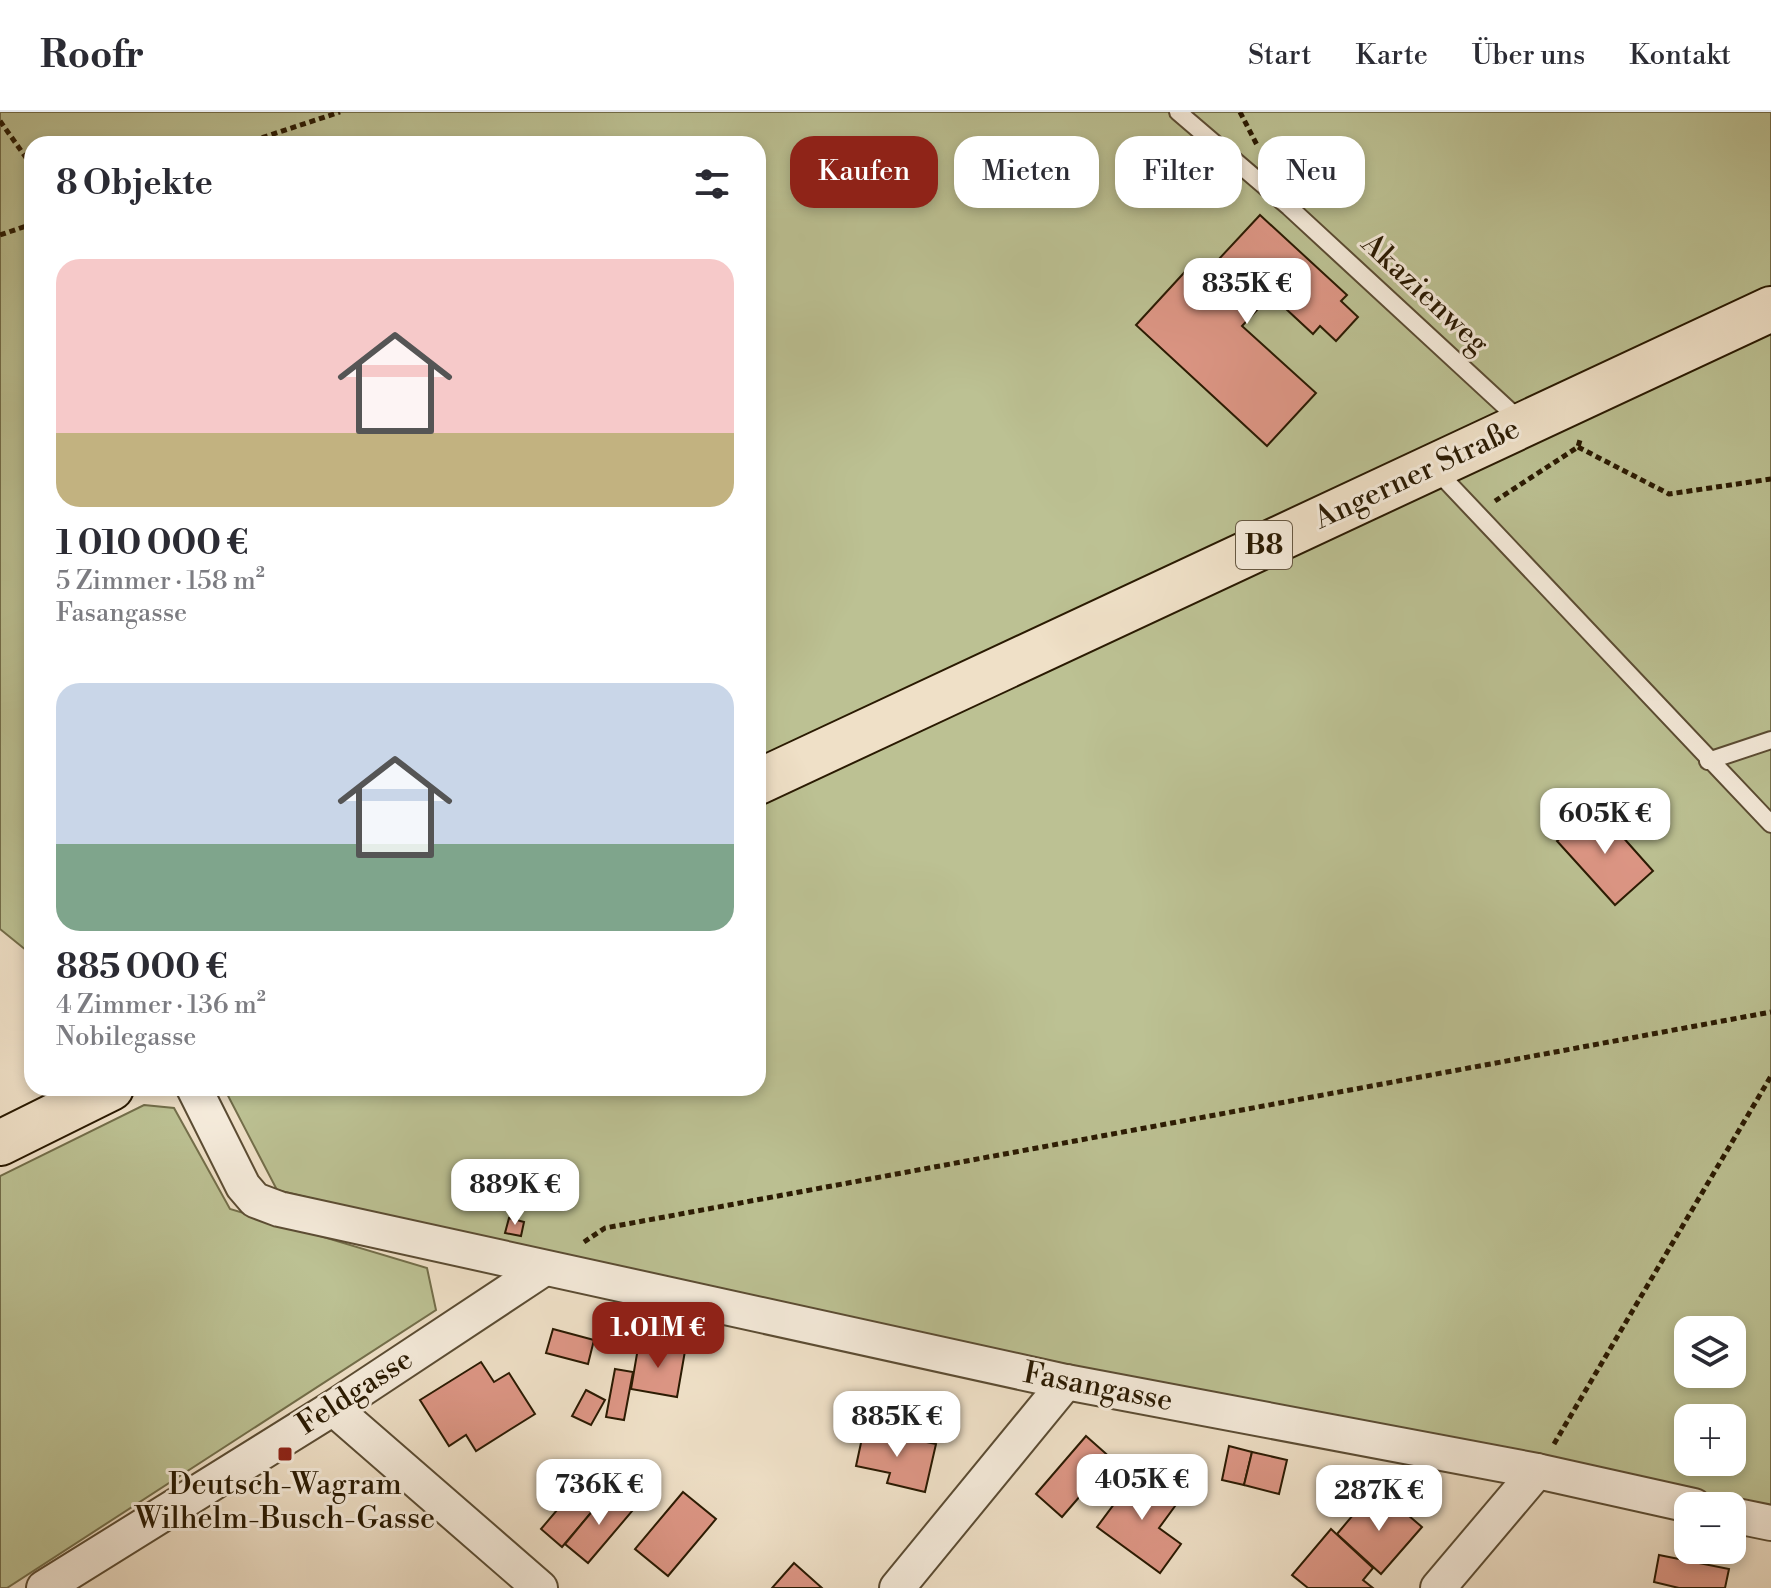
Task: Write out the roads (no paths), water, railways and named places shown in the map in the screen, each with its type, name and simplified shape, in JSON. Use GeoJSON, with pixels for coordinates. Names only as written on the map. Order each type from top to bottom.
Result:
{"type":"FeatureCollection","features":[{"type":"Feature","properties":{"kind":"main road","name":"Angerner Straße"},"geometry":{"type":"LineString","coordinates":[[766,778],[1771,309]]}},
{"type":"Feature","properties":{"kind":"main road"},"geometry":{"type":"LineString","coordinates":[[0,1143],[95,1096]]}},
{"type":"Feature","properties":{"kind":"street","name":"Fasangasse"},"geometry":{"type":"LineString","coordinates":[[198,1096],[243,1186],[255,1200],[279,1209],[1066,1382],[1538,1457],[1674,1500]]}},
{"type":"Feature","properties":{"kind":"street","name":"Feldgasse"},"geometry":{"type":"LineString","coordinates":[[44,1588],[333,1408],[543,1269]]}},
{"type":"Feature","properties":{"kind":"street"},"geometry":{"type":"LineString","coordinates":[[897,1588],[1066,1382]]}},
{"type":"Feature","properties":{"kind":"street"},"geometry":{"type":"LineString","coordinates":[[333,1408],[540,1588]]}},
{"type":"Feature","properties":{"kind":"street"},"geometry":{"type":"LineString","coordinates":[[1438,1588],[1538,1457]]}},
{"type":"Feature","properties":{"kind":"street"},"geometry":{"type":"LineString","coordinates":[[1746,1518],[1771,1523]]}},
{"type":"Feature","properties":{"kind":"lane","name":"Akazienweg"},"geometry":{"type":"LineString","coordinates":[[1178,112],[1289,207],[1524,424]]}},
{"type":"Feature","properties":{"kind":"lane"},"geometry":{"type":"LineString","coordinates":[[1433,467],[1708,761],[1771,824]]}},
{"type":"Feature","properties":{"kind":"lane"},"geometry":{"type":"LineString","coordinates":[[1708,761],[1771,740]]}},
{"type":"Feature","properties":{"kind":"place","name":"Deutsch-Wagram Wilhelm-Busch-Gasse"},"geometry":{"type":"Point","coordinates":[285,1454]}}]}
